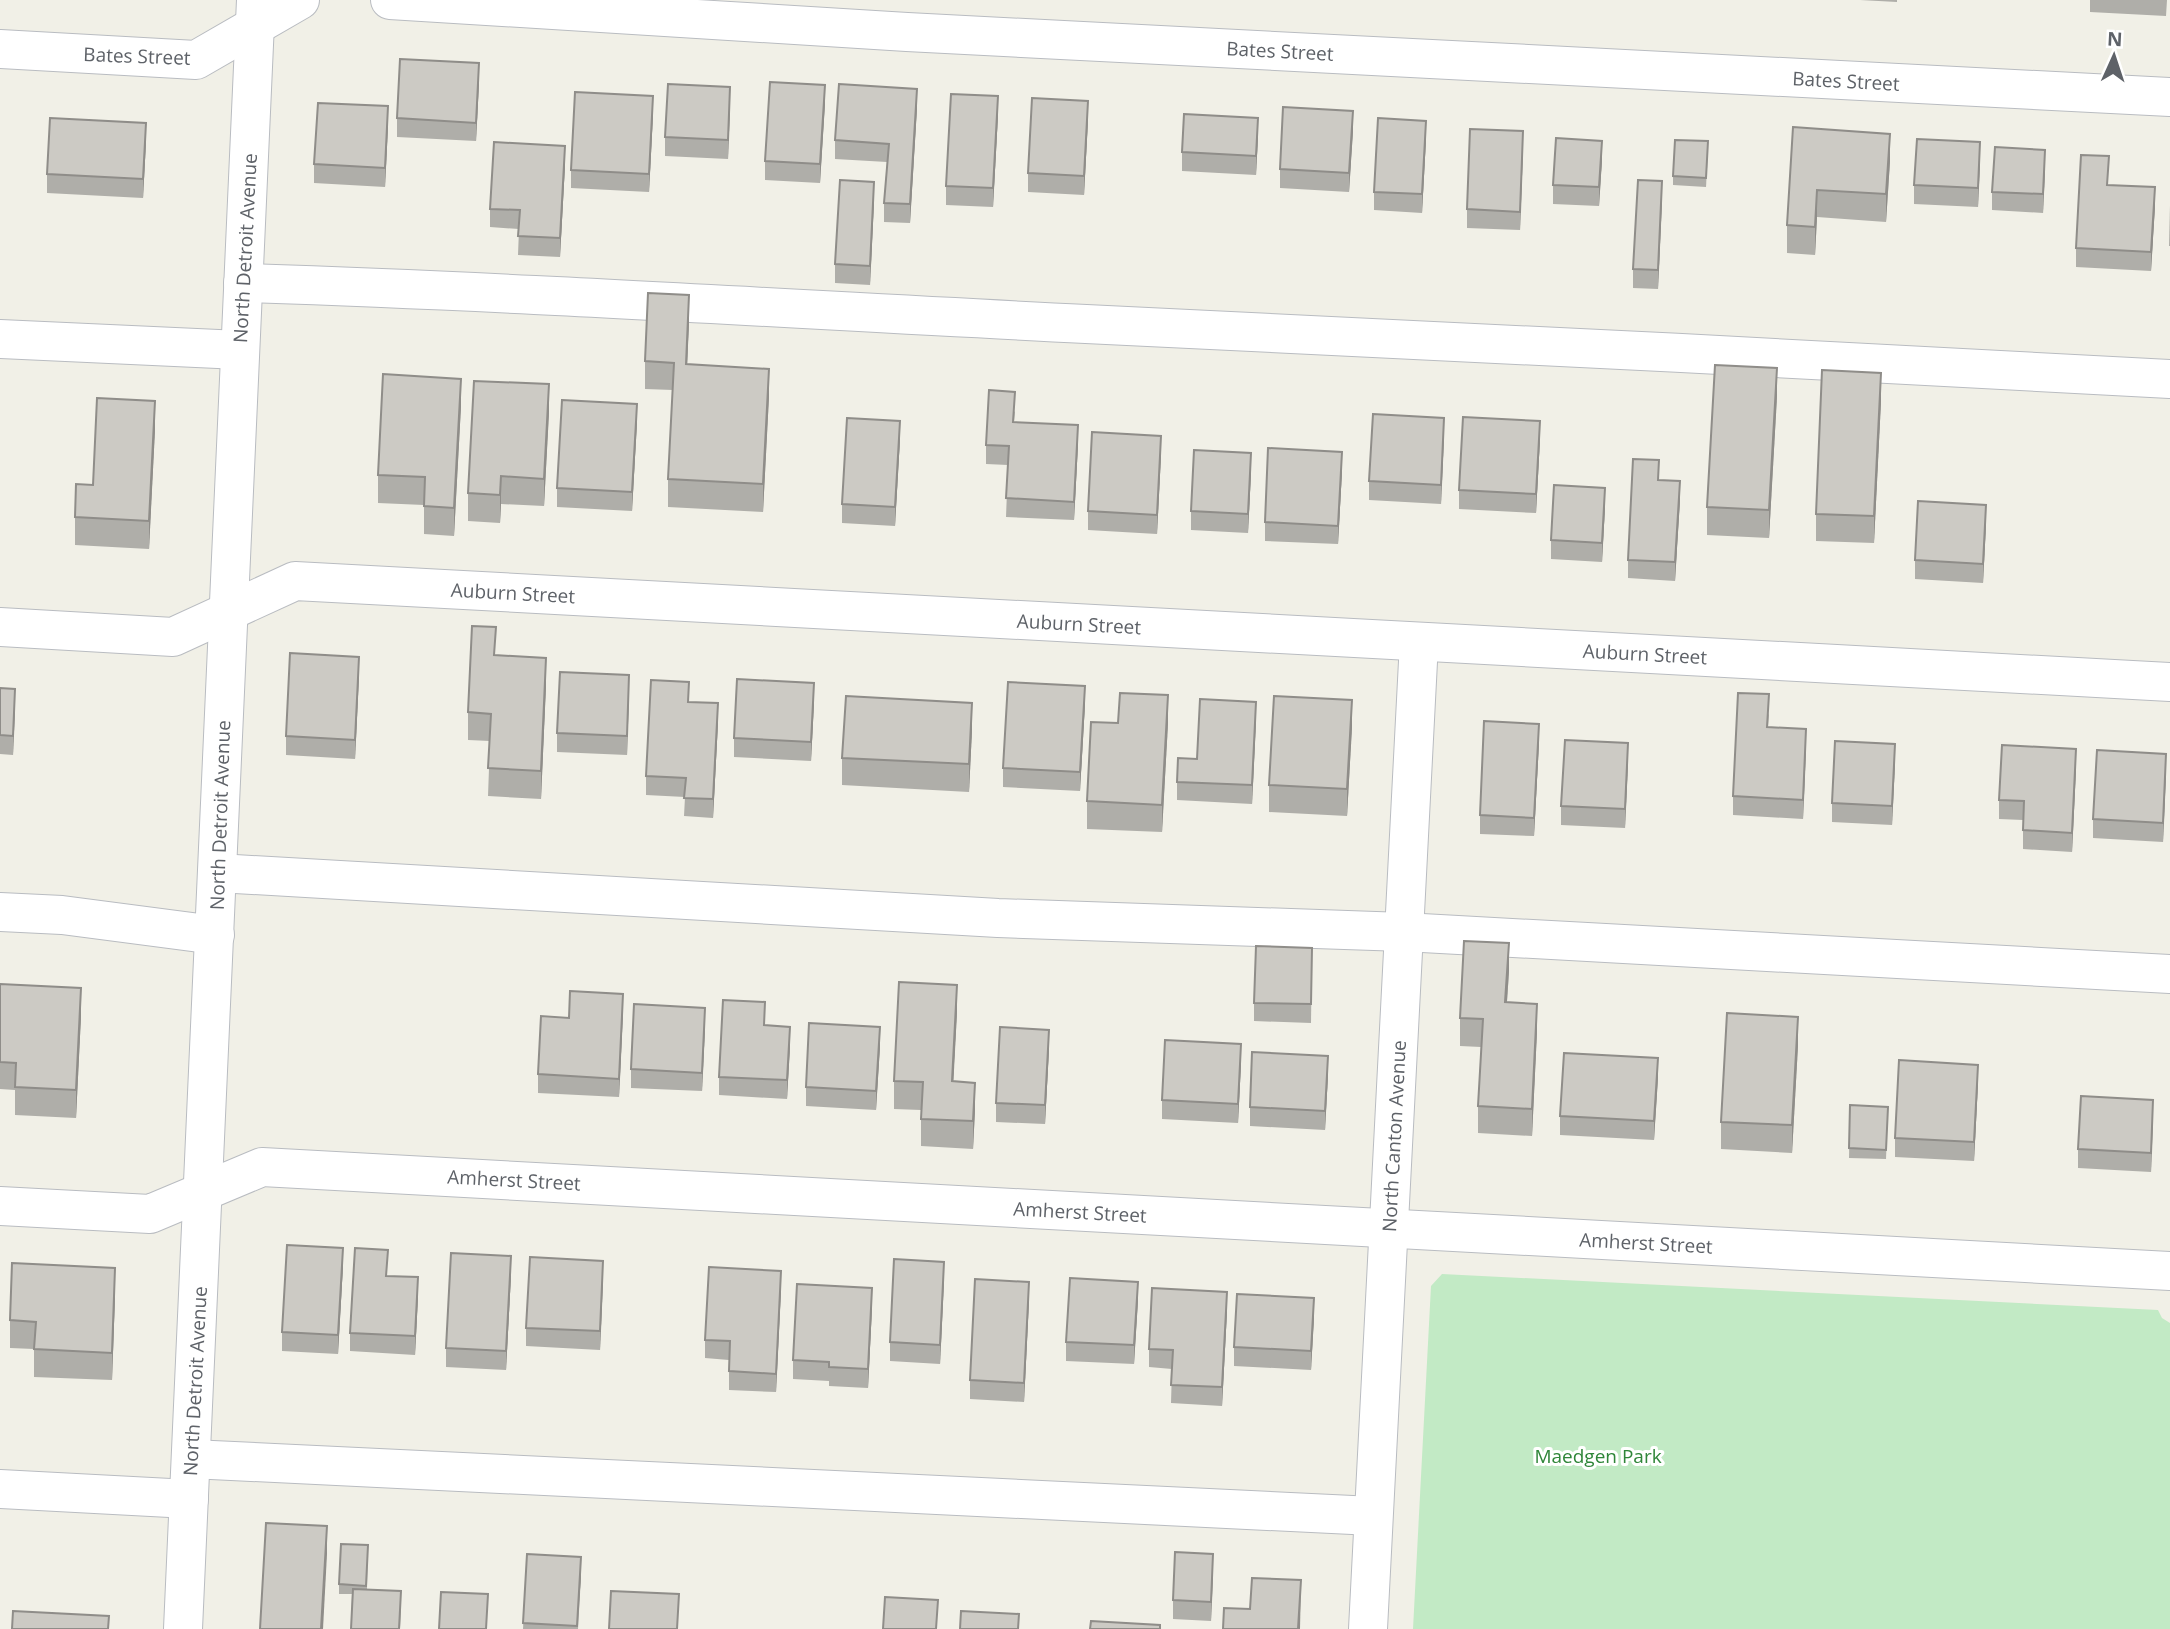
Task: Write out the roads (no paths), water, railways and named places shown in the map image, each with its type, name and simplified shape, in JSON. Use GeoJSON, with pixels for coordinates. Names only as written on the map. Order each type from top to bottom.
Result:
{"type":"FeatureCollection","features":[{"type":"Feature","properties":{"kind":"street","name":"Bates Street"},"geometry":{"type":"LineString","coordinates":[[0,49],[196,60],[256,13],[300,0]]}},
{"type":"Feature","properties":{"kind":"street","name":"Bates Street"},"geometry":{"type":"LineString","coordinates":[[390,0],[907,32],[2170,97]]}},
{"type":"Feature","properties":{"kind":"street","name":"North Detroit Avenue"},"geometry":{"type":"LineString","coordinates":[[183,1629],[256,13]]}},
{"type":"Feature","properties":{"kind":"street"},"geometry":{"type":"LineString","coordinates":[[243,283],[397,288],[1766,356],[2170,379]]}},
{"type":"Feature","properties":{"kind":"street"},"geometry":{"type":"LineString","coordinates":[[0,339],[240,350]]}},
{"type":"Feature","properties":{"kind":"street","name":"Auburn Street"},"geometry":{"type":"LineString","coordinates":[[0,627],[173,637],[295,581],[2170,682]]}},
{"type":"Feature","properties":{"kind":"street","name":"North Canton Avenue"},"geometry":{"type":"LineString","coordinates":[[1367,1629],[1419,642]]}},
{"type":"Feature","properties":{"kind":"street"},"geometry":{"type":"LineString","coordinates":[[218,873],[998,918],[1404,932],[2170,974]]}},
{"type":"Feature","properties":{"kind":"street"},"geometry":{"type":"LineString","coordinates":[[0,912],[62,915],[215,935]]}},
{"type":"Feature","properties":{"kind":"street","name":"Amherst Street"},"geometry":{"type":"LineString","coordinates":[[0,1206],[150,1214],[262,1167],[2170,1271]]}},
{"type":"Feature","properties":{"kind":"street"},"geometry":{"type":"LineString","coordinates":[[191,1459],[1373,1516]]}},
{"type":"Feature","properties":{"kind":"street"},"geometry":{"type":"LineString","coordinates":[[0,1489],[189,1499]]}},
{"type":"Feature","properties":{"kind":"park label","name":"Maedgen Park"},"geometry":{"type":"Point","coordinates":[1598,1456]}}]}
